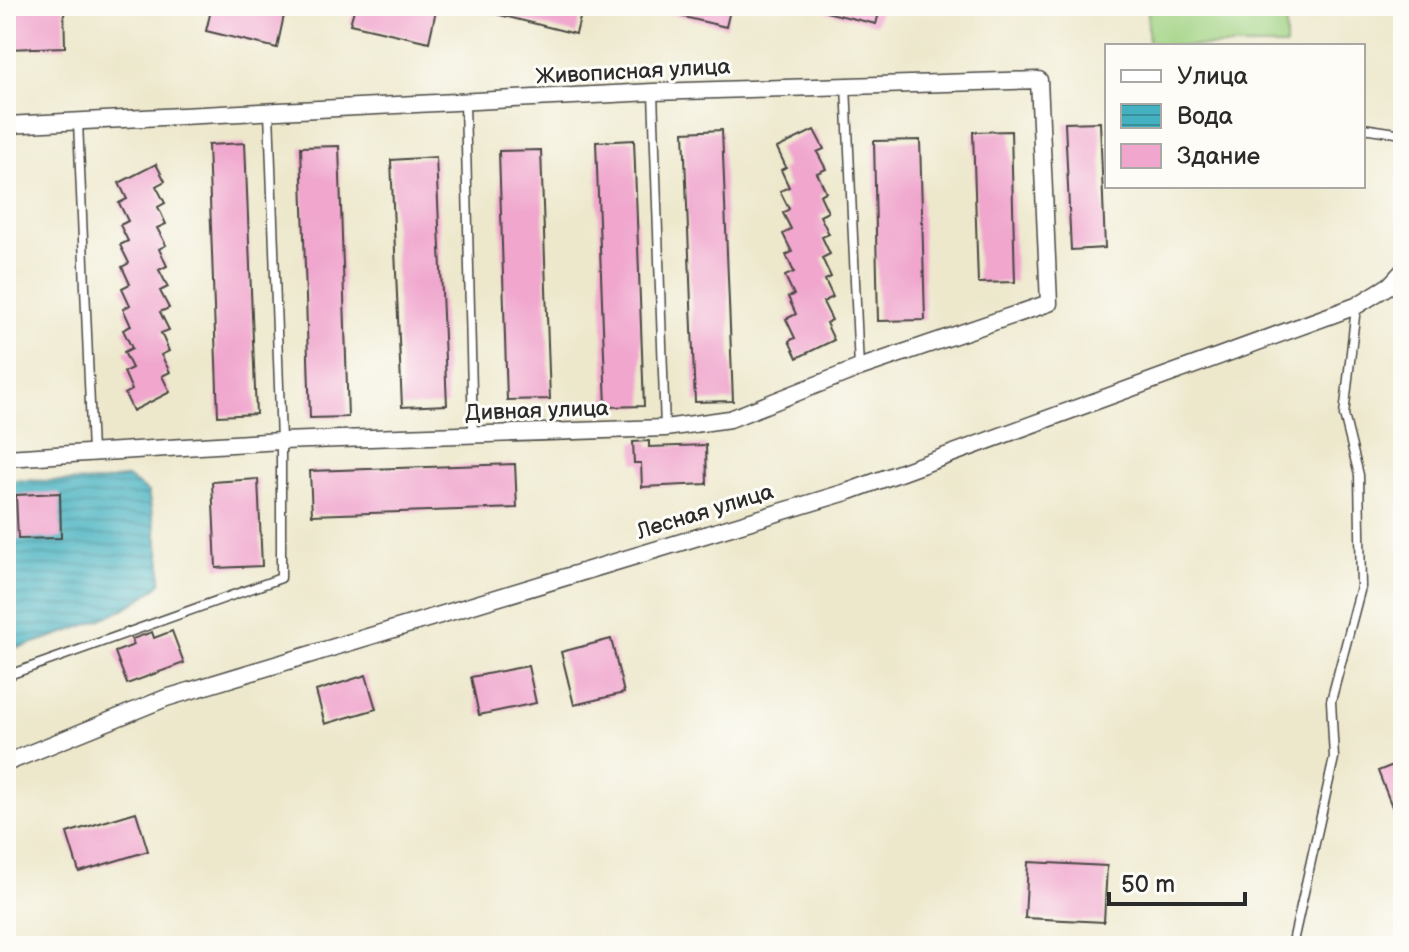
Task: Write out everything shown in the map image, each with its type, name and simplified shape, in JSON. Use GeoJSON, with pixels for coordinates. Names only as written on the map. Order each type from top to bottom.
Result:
{"type":"FeatureCollection","features":[{"type":"Feature","properties":{"kind":"street","name":"Живописная улица"},"geometry":{"type":"LineString","coordinates":[[6,125],[653,92],[1039,80],[1049,303]]}},
{"type":"Feature","properties":{"kind":"street","name":"Лесная улица"},"geometry":{"type":"LineString","coordinates":[[6,763],[166,698],[850,491],[1356,306],[1390,285],[1403,271]]}},
{"type":"Feature","properties":{"kind":"street","name":"Дивная улица"},"geometry":{"type":"LineString","coordinates":[[6,458],[281,441],[665,428],[730,419],[859,368],[1049,303]]}},
{"type":"Feature","properties":{"kind":"lane"},"geometry":{"type":"LineString","coordinates":[[846,84],[859,368]]}},
{"type":"Feature","properties":{"kind":"lane"},"geometry":{"type":"LineString","coordinates":[[653,92],[665,428]]}},
{"type":"Feature","properties":{"kind":"lane"},"geometry":{"type":"LineString","coordinates":[[465,103],[473,436]]}},
{"type":"Feature","properties":{"kind":"lane"},"geometry":{"type":"LineString","coordinates":[[6,676],[281,578],[281,441],[269,111]]}},
{"type":"Feature","properties":{"kind":"lane"},"geometry":{"type":"LineString","coordinates":[[78,121],[92,453]]}},
{"type":"Feature","properties":{"kind":"lane"},"geometry":{"type":"LineString","coordinates":[[1365,128],[1403,134]]}},
{"type":"Feature","properties":{"kind":"lane"},"geometry":{"type":"LineString","coordinates":[[1292,946],[1334,758],[1331,701],[1361,587],[1359,475],[1344,415],[1356,306]]}},
{"type":"Feature","properties":{"kind":"green space"},"geometry":{"type":"Polygon","coordinates":[[[1148,6],[1286,6],[1286,44],[1148,44],[1148,6]]]}},
{"type":"Feature","properties":{"kind":"water"},"geometry":{"type":"Polygon","coordinates":[[[127,477],[148,492],[161,563],[161,583],[131,605],[73,630],[18,648],[6,641],[6,480],[98,482],[127,477]]]}},
{"type":"Feature","properties":{"kind":"building"},"geometry":{"type":"Polygon","coordinates":[[[6,6],[64,6],[65,47],[6,49],[6,6]]]}},
{"type":"Feature","properties":{"kind":"building"},"geometry":{"type":"Polygon","coordinates":[[[212,6],[286,6],[277,48],[206,31],[212,6]]]}},
{"type":"Feature","properties":{"kind":"building"},"geometry":{"type":"Polygon","coordinates":[[[355,6],[437,6],[429,42],[350,24],[355,6]]]}},
{"type":"Feature","properties":{"kind":"building"},"geometry":{"type":"Polygon","coordinates":[[[485,6],[583,6],[576,34],[484,11],[485,6]]]}},
{"type":"Feature","properties":{"kind":"building"},"geometry":{"type":"Polygon","coordinates":[[[663,6],[731,6],[726,27],[663,12],[663,6]]]}},
{"type":"Feature","properties":{"kind":"building"},"geometry":{"type":"Polygon","coordinates":[[[826,6],[881,6],[876,24],[826,12],[826,6]]]}},
{"type":"Feature","properties":{"kind":"building"},"geometry":{"type":"Polygon","coordinates":[[[1100,122],[1105,248],[1071,250],[1065,123],[1100,122]]]}},
{"type":"Feature","properties":{"kind":"building"},"geometry":{"type":"Polygon","coordinates":[[[722,130],[733,401],[695,402],[684,132],[722,130]]]}},
{"type":"Feature","properties":{"kind":"building"},"geometry":{"type":"Polygon","coordinates":[[[814,130],[824,149],[817,152],[826,169],[817,173],[826,192],[820,195],[828,212],[820,216],[829,234],[822,237],[830,254],[822,258],[831,277],[825,280],[833,297],[823,302],[832,320],[826,323],[834,340],[797,358],[789,341],[795,338],[786,319],[796,314],[788,297],[794,295],[785,276],[794,272],[786,255],[792,252],[783,234],[791,229],[783,213],[789,209],[780,191],[789,187],[781,170],[786,167],[777,148],[814,130]]]}},
{"type":"Feature","properties":{"kind":"building"},"geometry":{"type":"Polygon","coordinates":[[[1011,131],[1015,282],[978,283],[973,132],[1011,131]]]}},
{"type":"Feature","properties":{"kind":"building"},"geometry":{"type":"Polygon","coordinates":[[[634,140],[644,406],[606,407],[596,142],[634,140]]]}},
{"type":"Feature","properties":{"kind":"building"},"geometry":{"type":"Polygon","coordinates":[[[920,140],[925,320],[878,321],[874,141],[920,140]]]}},
{"type":"Feature","properties":{"kind":"building"},"geometry":{"type":"Polygon","coordinates":[[[245,143],[256,414],[218,416],[208,145],[245,143]]]}},
{"type":"Feature","properties":{"kind":"building"},"geometry":{"type":"Polygon","coordinates":[[[339,146],[348,417],[310,418],[301,147],[339,146]]]}},
{"type":"Feature","properties":{"kind":"building"},"geometry":{"type":"Polygon","coordinates":[[[541,150],[550,399],[507,400],[499,151],[541,150]]]}},
{"type":"Feature","properties":{"kind":"building"},"geometry":{"type":"Polygon","coordinates":[[[436,157],[447,405],[402,407],[391,160],[436,157]]]}},
{"type":"Feature","properties":{"kind":"building"},"geometry":{"type":"Polygon","coordinates":[[[156,164],[165,181],[156,186],[165,203],[158,207],[166,224],[157,228],[166,245],[159,249],[167,266],[159,270],[168,287],[160,291],[169,308],[160,312],[169,330],[161,333],[169,351],[161,355],[170,372],[162,376],[170,392],[133,411],[125,394],[132,390],[124,372],[132,368],[124,352],[132,348],[123,330],[131,326],[123,309],[130,305],[122,288],[130,284],[122,267],[129,263],[120,245],[128,241],[120,225],[128,221],[119,203],[127,199],[119,183],[156,164]]]}},
{"type":"Feature","properties":{"kind":"building"},"geometry":{"type":"Polygon","coordinates":[[[649,441],[649,447],[706,445],[707,484],[642,487],[641,463],[634,463],[633,442],[649,441]]]}},
{"type":"Feature","properties":{"kind":"building"},"geometry":{"type":"Polygon","coordinates":[[[515,464],[517,508],[312,515],[310,471],[515,464]]]}},
{"type":"Feature","properties":{"kind":"building"},"geometry":{"type":"Polygon","coordinates":[[[258,479],[262,566],[216,568],[212,482],[258,479]]]}},
{"type":"Feature","properties":{"kind":"building"},"geometry":{"type":"Polygon","coordinates":[[[60,493],[61,538],[18,539],[16,495],[60,493]]]}},
{"type":"Feature","properties":{"kind":"building"},"geometry":{"type":"Polygon","coordinates":[[[172,631],[184,663],[127,684],[115,652],[134,645],[132,639],[152,632],[154,638],[172,631]]]}},
{"type":"Feature","properties":{"kind":"building"},"geometry":{"type":"Polygon","coordinates":[[[611,639],[624,693],[574,705],[561,652],[611,639]]]}},
{"type":"Feature","properties":{"kind":"building"},"geometry":{"type":"Polygon","coordinates":[[[528,666],[536,703],[479,715],[471,677],[528,666]]]}},
{"type":"Feature","properties":{"kind":"building"},"geometry":{"type":"Polygon","coordinates":[[[366,675],[376,709],[325,724],[316,691],[366,675]]]}},
{"type":"Feature","properties":{"kind":"building"},"geometry":{"type":"Polygon","coordinates":[[[1403,761],[1403,832],[1402,832],[1378,771],[1403,761]]]}},
{"type":"Feature","properties":{"kind":"building"},"geometry":{"type":"Polygon","coordinates":[[[136,812],[148,851],[79,872],[67,833],[136,812]]]}},
{"type":"Feature","properties":{"kind":"building"},"geometry":{"type":"Polygon","coordinates":[[[1028,862],[1107,866],[1104,922],[1025,918],[1028,862]]]}}]}
